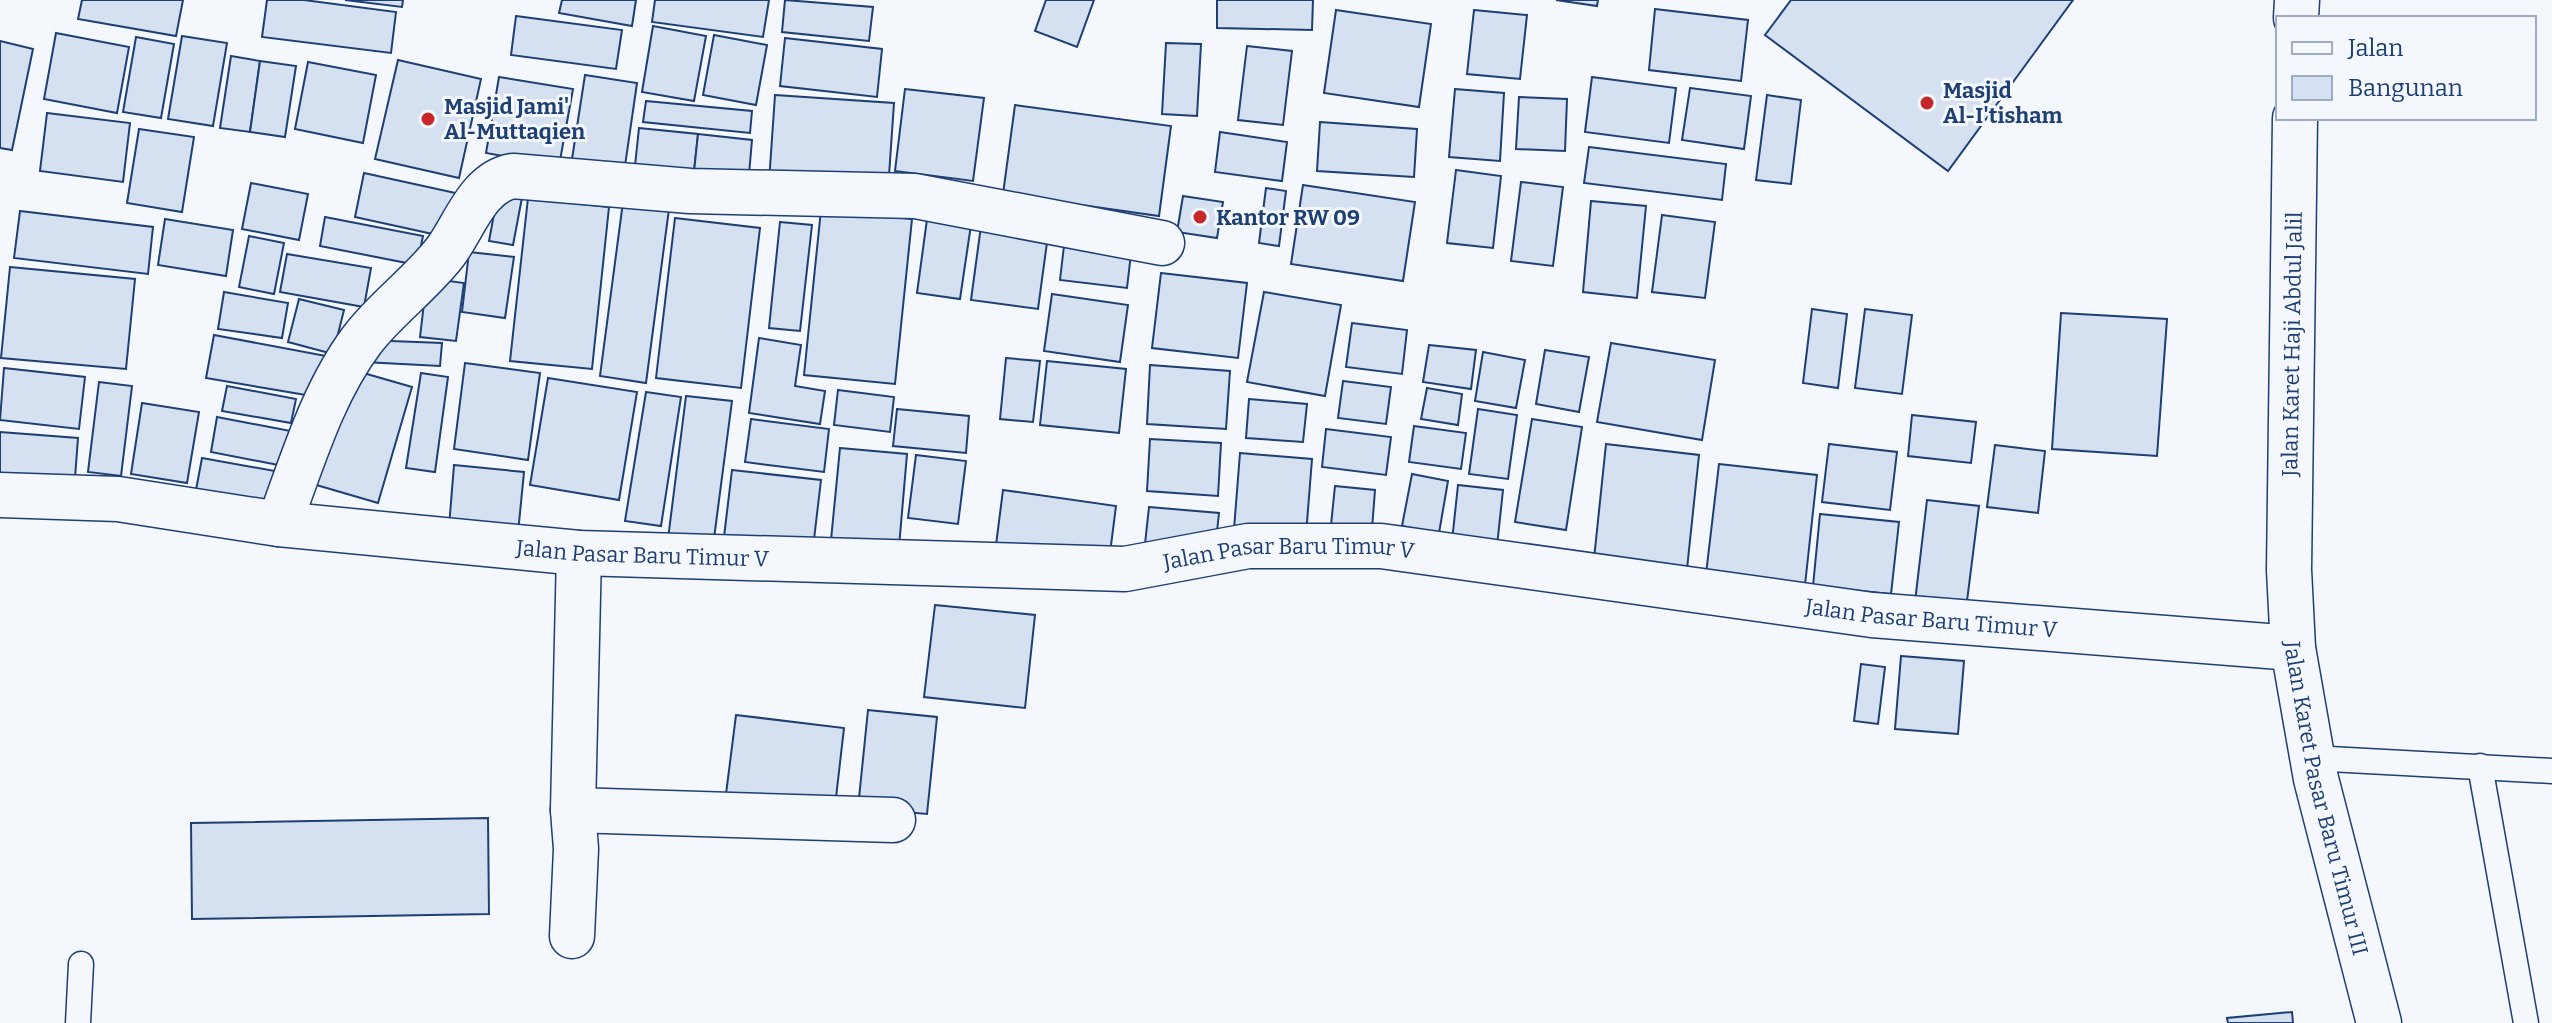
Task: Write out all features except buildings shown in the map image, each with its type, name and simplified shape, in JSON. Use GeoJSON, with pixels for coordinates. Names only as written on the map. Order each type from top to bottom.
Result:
{"type":"FeatureCollection","features":[{"type":"Feature","properties":{"kind":"street","name":"Jalan Karet Haji Abdul Jalil"},"geometry":{"type":"LineString","coordinates":[[2289,570],[2295,120]]}},
{"type":"Feature","properties":{"kind":"street"},"geometry":{"type":"LineString","coordinates":[[279,524],[339,373],[363,338],[445,252],[489,186],[500,178],[513,176],[690,191],[915,196],[1162,243]]}},
{"type":"Feature","properties":{"kind":"street","name":"Jalan Pasar Baru Timur V"},"geometry":{"type":"LineString","coordinates":[[0,495],[118,499],[279,524],[579,553],[1125,569],[1248,546],[1381,546],[1872,615],[2293,648]]}},
{"type":"Feature","properties":{"kind":"street"},"geometry":{"type":"LineString","coordinates":[[572,936],[576,849],[573,810],[579,553]]}},
{"type":"Feature","properties":{"kind":"street","name":"Jalan Karet Pasar Baru Timur III"},"geometry":{"type":"LineString","coordinates":[[2289,570],[2293,648],[2311,758],[2379,1023]]}},
{"type":"Feature","properties":{"kind":"street"},"geometry":{"type":"LineString","coordinates":[[573,810],[893,820]]}},
{"type":"Feature","properties":{"kind":"lane"},"geometry":{"type":"LineString","coordinates":[[2311,758],[2552,771]]}},
{"type":"Feature","properties":{"kind":"lane"},"geometry":{"type":"LineString","coordinates":[[2480,766],[2526,1023]]}},
{"type":"Feature","properties":{"kind":"lane"},"geometry":{"type":"LineString","coordinates":[[78,1023],[81,964]]}},
{"type":"Feature","properties":{"kind":"place","name":"Masjid Al-I'tisham"},"geometry":{"type":"Point","coordinates":[1927,103]}},
{"type":"Feature","properties":{"kind":"place","name":"Masjid Jami' Al-Muttaqien"},"geometry":{"type":"Point","coordinates":[428,119]}},
{"type":"Feature","properties":{"kind":"place","name":"Kantor RW 09"},"geometry":{"type":"Point","coordinates":[1200,217]}}]}
